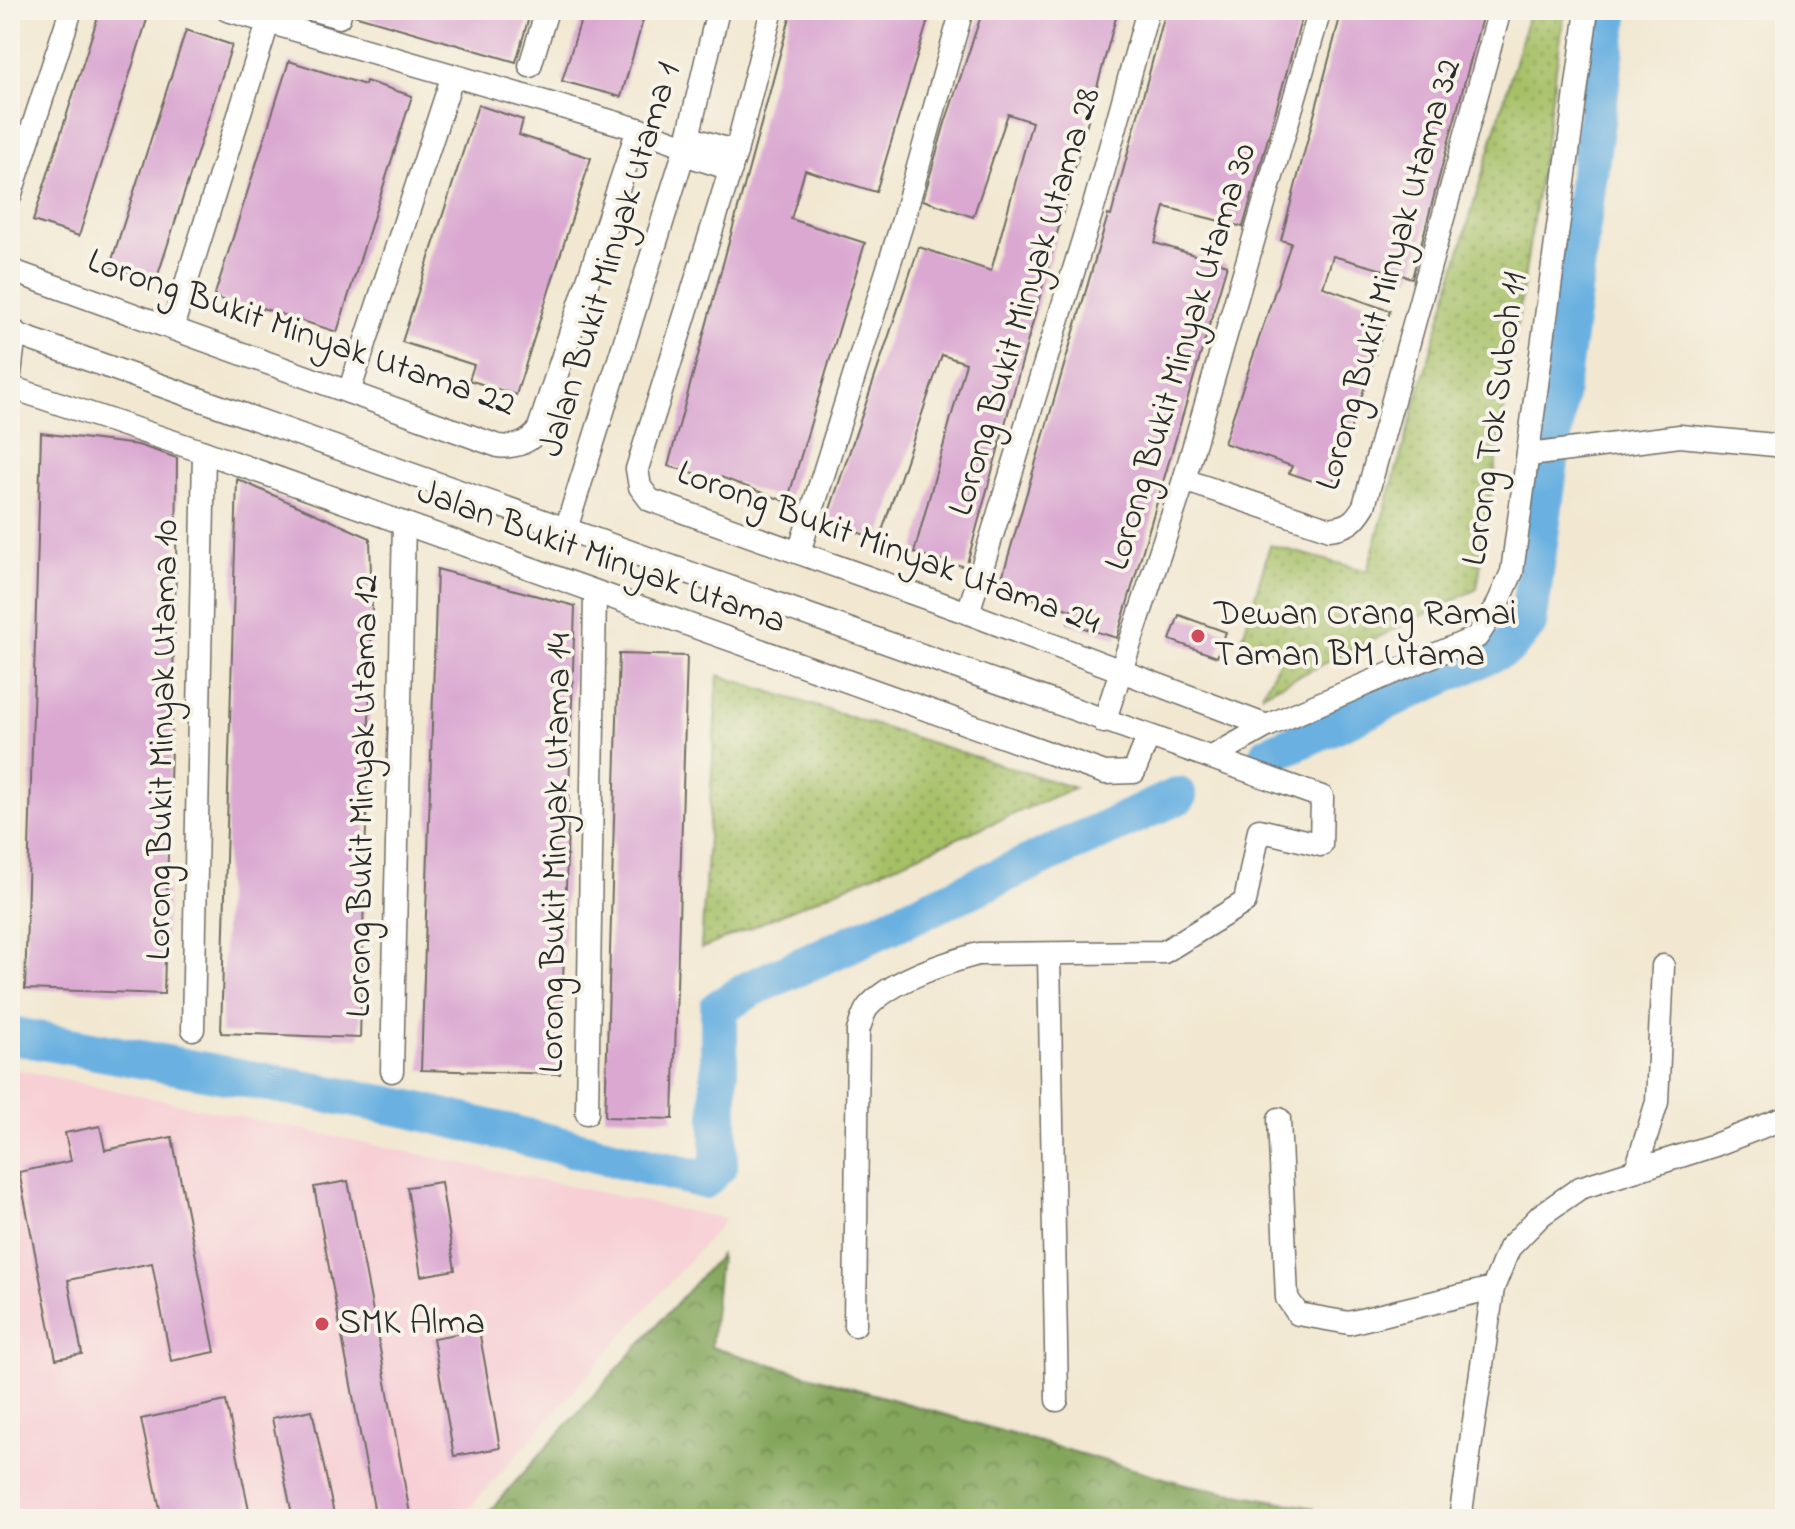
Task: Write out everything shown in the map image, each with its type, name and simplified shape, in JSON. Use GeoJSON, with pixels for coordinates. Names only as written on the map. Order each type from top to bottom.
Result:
{"type":"FeatureCollection","features":[{"type":"Feature","properties":{"kind":"street"},"geometry":{"type":"LineString","coordinates":[[10,196],[71,10]]}},
{"type":"Feature","properties":{"kind":"street"},"geometry":{"type":"LineString","coordinates":[[227,10],[638,129],[733,161]]}},
{"type":"Feature","properties":{"kind":"street"},"geometry":{"type":"LineString","coordinates":[[314,10],[339,17],[341,10]]}},
{"type":"Feature","properties":{"kind":"street"},"geometry":{"type":"LineString","coordinates":[[530,66],[547,10]]}},
{"type":"Feature","properties":{"kind":"street","name":"Jalan Bukit Minyak Utama 1"},"geometry":{"type":"LineString","coordinates":[[566,529],[686,145],[718,10]]}},
{"type":"Feature","properties":{"kind":"street","name":"Lorong Bukit Minyak Utama 24"},"geometry":{"type":"LineString","coordinates":[[772,10],[733,161],[637,469],[640,487],[650,500],[968,613],[1267,726]]}},
{"type":"Feature","properties":{"kind":"street"},"geometry":{"type":"LineString","coordinates":[[799,552],[904,217],[962,10]]}},
{"type":"Feature","properties":{"kind":"street","name":"Lorong Bukit Minyak Utama 28"},"geometry":{"type":"LineString","coordinates":[[968,613],[1096,198],[1148,10]]}},
{"type":"Feature","properties":{"kind":"street","name":"Lorong Bukit Minyak Utama 30"},"geometry":{"type":"LineString","coordinates":[[1104,722],[1184,480],[1320,10]]}},
{"type":"Feature","properties":{"kind":"street","name":"Lorong Bukit Minyak Utama 32"},"geometry":{"type":"LineString","coordinates":[[1184,480],[1330,529],[1354,522],[1364,506],[1421,289],[1500,10]]}},
{"type":"Feature","properties":{"kind":"street","name":"Lorong Tok Suboh 11"},"geometry":{"type":"LineString","coordinates":[[1212,757],[1267,726],[1477,637],[1496,608],[1512,572],[1535,454],[1587,10]]}},
{"type":"Feature","properties":{"kind":"street"},"geometry":{"type":"LineString","coordinates":[[172,328],[268,23]]}},
{"type":"Feature","properties":{"kind":"street"},"geometry":{"type":"LineString","coordinates":[[349,392],[453,75]]}},
{"type":"Feature","properties":{"kind":"street","name":"Lorong Bukit Minyak Utama 22"},"geometry":{"type":"LineString","coordinates":[[10,270],[498,446],[521,444],[538,431],[638,129]]}},
{"type":"Feature","properties":{"kind":"street"},"geometry":{"type":"LineString","coordinates":[[10,374],[12,332]]}},
{"type":"Feature","properties":{"kind":"street","name":"Jalan Bukit Minyak Utama"},"geometry":{"type":"LineString","coordinates":[[12,332],[1322,797],[1321,845],[1259,830],[1245,902],[1164,952],[1049,955]]}},
{"type":"Feature","properties":{"kind":"street","name":"Jalan Bukit Minyak Utama"},"geometry":{"type":"LineString","coordinates":[[10,387],[204,452],[1105,773],[1134,772],[1148,737]]}},
{"type":"Feature","properties":{"kind":"street"},"geometry":{"type":"LineString","coordinates":[[1535,454],[1680,436],[1785,446]]}},
{"type":"Feature","properties":{"kind":"street","name":"Lorong Bukit Minyak Utama 10"},"geometry":{"type":"LineString","coordinates":[[193,1029],[204,452]]}},
{"type":"Feature","properties":{"kind":"street","name":"Lorong Bukit Minyak Utama 12"},"geometry":{"type":"LineString","coordinates":[[392,1071],[404,523]]}},
{"type":"Feature","properties":{"kind":"street","name":"Lorong Bukit Minyak Utama 14"},"geometry":{"type":"LineString","coordinates":[[587,1113],[595,593]]}},
{"type":"Feature","properties":{"kind":"street"},"geometry":{"type":"LineString","coordinates":[[855,1325],[858,1031],[865,1010],[883,993],[948,962],[978,954],[1049,955],[1057,1400]]}},
{"type":"Feature","properties":{"kind":"street"},"geometry":{"type":"LineString","coordinates":[[1636,1170],[1657,1102],[1663,966]]}},
{"type":"Feature","properties":{"kind":"street"},"geometry":{"type":"LineString","coordinates":[[1460,1519],[1493,1288],[1509,1248],[1541,1215],[1580,1188],[1715,1145],[1785,1118]]}},
{"type":"Feature","properties":{"kind":"street"},"geometry":{"type":"LineString","coordinates":[[1279,1119],[1287,1298],[1298,1314],[1349,1323],[1493,1288]]}},
{"type":"Feature","properties":{"kind":"shaded area","name":"SMK Alma"},"geometry":{"type":"Polygon","coordinates":[[[10,1068],[726,1219],[460,1519],[10,1519],[10,1068]]]}},
{"type":"Feature","properties":{"kind":"green space"},"geometry":{"type":"Polygon","coordinates":[[[1530,10],[1565,10],[1477,589],[1262,694],[1283,654],[1242,640],[1270,545],[1367,571],[1530,10]]]}},
{"type":"Feature","properties":{"kind":"green space"},"geometry":{"type":"Polygon","coordinates":[[[718,675],[1074,788],[701,949],[718,675]]]}},
{"type":"Feature","properties":{"kind":"green space"},"geometry":{"type":"Polygon","coordinates":[[[720,1255],[711,1347],[1185,1484],[1314,1508],[1312,1519],[482,1519],[720,1255]]]}},
{"type":"Feature","properties":{"kind":"building"},"geometry":{"type":"Polygon","coordinates":[[[100,10],[150,10],[79,236],[33,221],[100,10]]]}},
{"type":"Feature","properties":{"kind":"building"},"geometry":{"type":"Polygon","coordinates":[[[355,10],[531,10],[516,62],[354,15],[355,10]]]}},
{"type":"Feature","properties":{"kind":"building"},"geometry":{"type":"Polygon","coordinates":[[[584,10],[646,10],[621,97],[562,81],[584,10]]]}},
{"type":"Feature","properties":{"kind":"building"},"geometry":{"type":"Polygon","coordinates":[[[792,10],[931,10],[876,192],[805,170],[791,219],[865,243],[787,502],[721,477],[720,480],[668,466],[792,10]]]}},
{"type":"Feature","properties":{"kind":"building"},"geometry":{"type":"Polygon","coordinates":[[[983,10],[1118,10],[966,567],[914,553],[966,363],[942,355],[879,540],[826,521],[919,247],[991,271],[1032,122],[1008,114],[973,217],[923,200],[983,10]]]}},
{"type":"Feature","properties":{"kind":"building"},"geometry":{"type":"Polygon","coordinates":[[[1166,10],[1304,10],[1243,227],[1165,207],[1155,243],[1227,265],[1117,638],[1068,623],[1071,610],[999,588],[1108,215],[1111,216],[1166,10]]]}},
{"type":"Feature","properties":{"kind":"building"},"geometry":{"type":"Polygon","coordinates":[[[1342,10],[1484,10],[1412,278],[1333,256],[1323,287],[1390,311],[1331,487],[1289,473],[1292,466],[1224,443],[1291,243],[1281,240],[1342,10]]]}},
{"type":"Feature","properties":{"kind":"building"},"geometry":{"type":"Polygon","coordinates":[[[186,30],[232,45],[156,281],[110,266],[186,30]]]}},
{"type":"Feature","properties":{"kind":"building"},"geometry":{"type":"Polygon","coordinates":[[[289,61],[412,96],[337,332],[262,308],[261,312],[214,297],[289,61]]]}},
{"type":"Feature","properties":{"kind":"building"},"geometry":{"type":"Polygon","coordinates":[[[478,105],[523,120],[519,135],[591,158],[516,395],[469,380],[474,365],[402,342],[478,105]]]}},
{"type":"Feature","properties":{"kind":"building"},"geometry":{"type":"Polygon","coordinates":[[[41,433],[138,445],[177,458],[164,994],[25,989],[41,433]]]}},
{"type":"Feature","properties":{"kind":"building"},"geometry":{"type":"Polygon","coordinates":[[[237,479],[370,538],[372,614],[360,1038],[221,1033],[237,479]]]}},
{"type":"Feature","properties":{"kind":"building"},"geometry":{"type":"Polygon","coordinates":[[[437,569],[575,606],[560,1074],[421,1070],[437,569]]]}},
{"type":"Feature","properties":{"kind":"building","name":"Dewan Orang Ramai Taman BM Utama"},"geometry":{"type":"Polygon","coordinates":[[[1179,615],[1226,632],[1217,657],[1170,640],[1179,615]]]}},
{"type":"Feature","properties":{"kind":"building"},"geometry":{"type":"Polygon","coordinates":[[[619,654],[687,656],[673,1119],[605,1117],[619,654]]]}},
{"type":"Feature","properties":{"kind":"building"},"geometry":{"type":"Polygon","coordinates":[[[100,1126],[105,1150],[172,1137],[215,1352],[171,1361],[152,1263],[68,1280],[82,1354],[56,1359],[19,1172],[71,1161],[65,1133],[100,1126]]]}},
{"type":"Feature","properties":{"kind":"building"},"geometry":{"type":"Polygon","coordinates":[[[348,1181],[411,1519],[376,1519],[314,1187],[348,1181]]]}},
{"type":"Feature","properties":{"kind":"building"},"geometry":{"type":"Polygon","coordinates":[[[441,1182],[455,1270],[421,1276],[407,1187],[441,1182]]]}},
{"type":"Feature","properties":{"kind":"building"},"geometry":{"type":"Polygon","coordinates":[[[479,1330],[500,1448],[454,1456],[433,1338],[479,1330]]]}},
{"type":"Feature","properties":{"kind":"building"},"geometry":{"type":"Polygon","coordinates":[[[226,1401],[251,1519],[162,1519],[141,1419],[226,1401]]]}},
{"type":"Feature","properties":{"kind":"building"},"geometry":{"type":"Polygon","coordinates":[[[312,1410],[335,1519],[293,1519],[272,1418],[312,1410]]]}},
{"type":"Feature","properties":{"kind":"waterway"},"geometry":{"type":"LineString","coordinates":[[1268,755],[1509,646],[1528,624],[1611,10]]}},
{"type":"Feature","properties":{"kind":"waterway"},"geometry":{"type":"LineString","coordinates":[[10,1035],[410,1109],[704,1180],[719,1165],[719,1008],[750,989],[1178,796]]}},
{"type":"Feature","properties":{"kind":"place","name":"Dewan Orang Ramai Taman BM Utama"},"geometry":{"type":"Point","coordinates":[1198,636]}},
{"type":"Feature","properties":{"kind":"place","name":"SMK Alma"},"geometry":{"type":"Point","coordinates":[322,1324]}}]}
